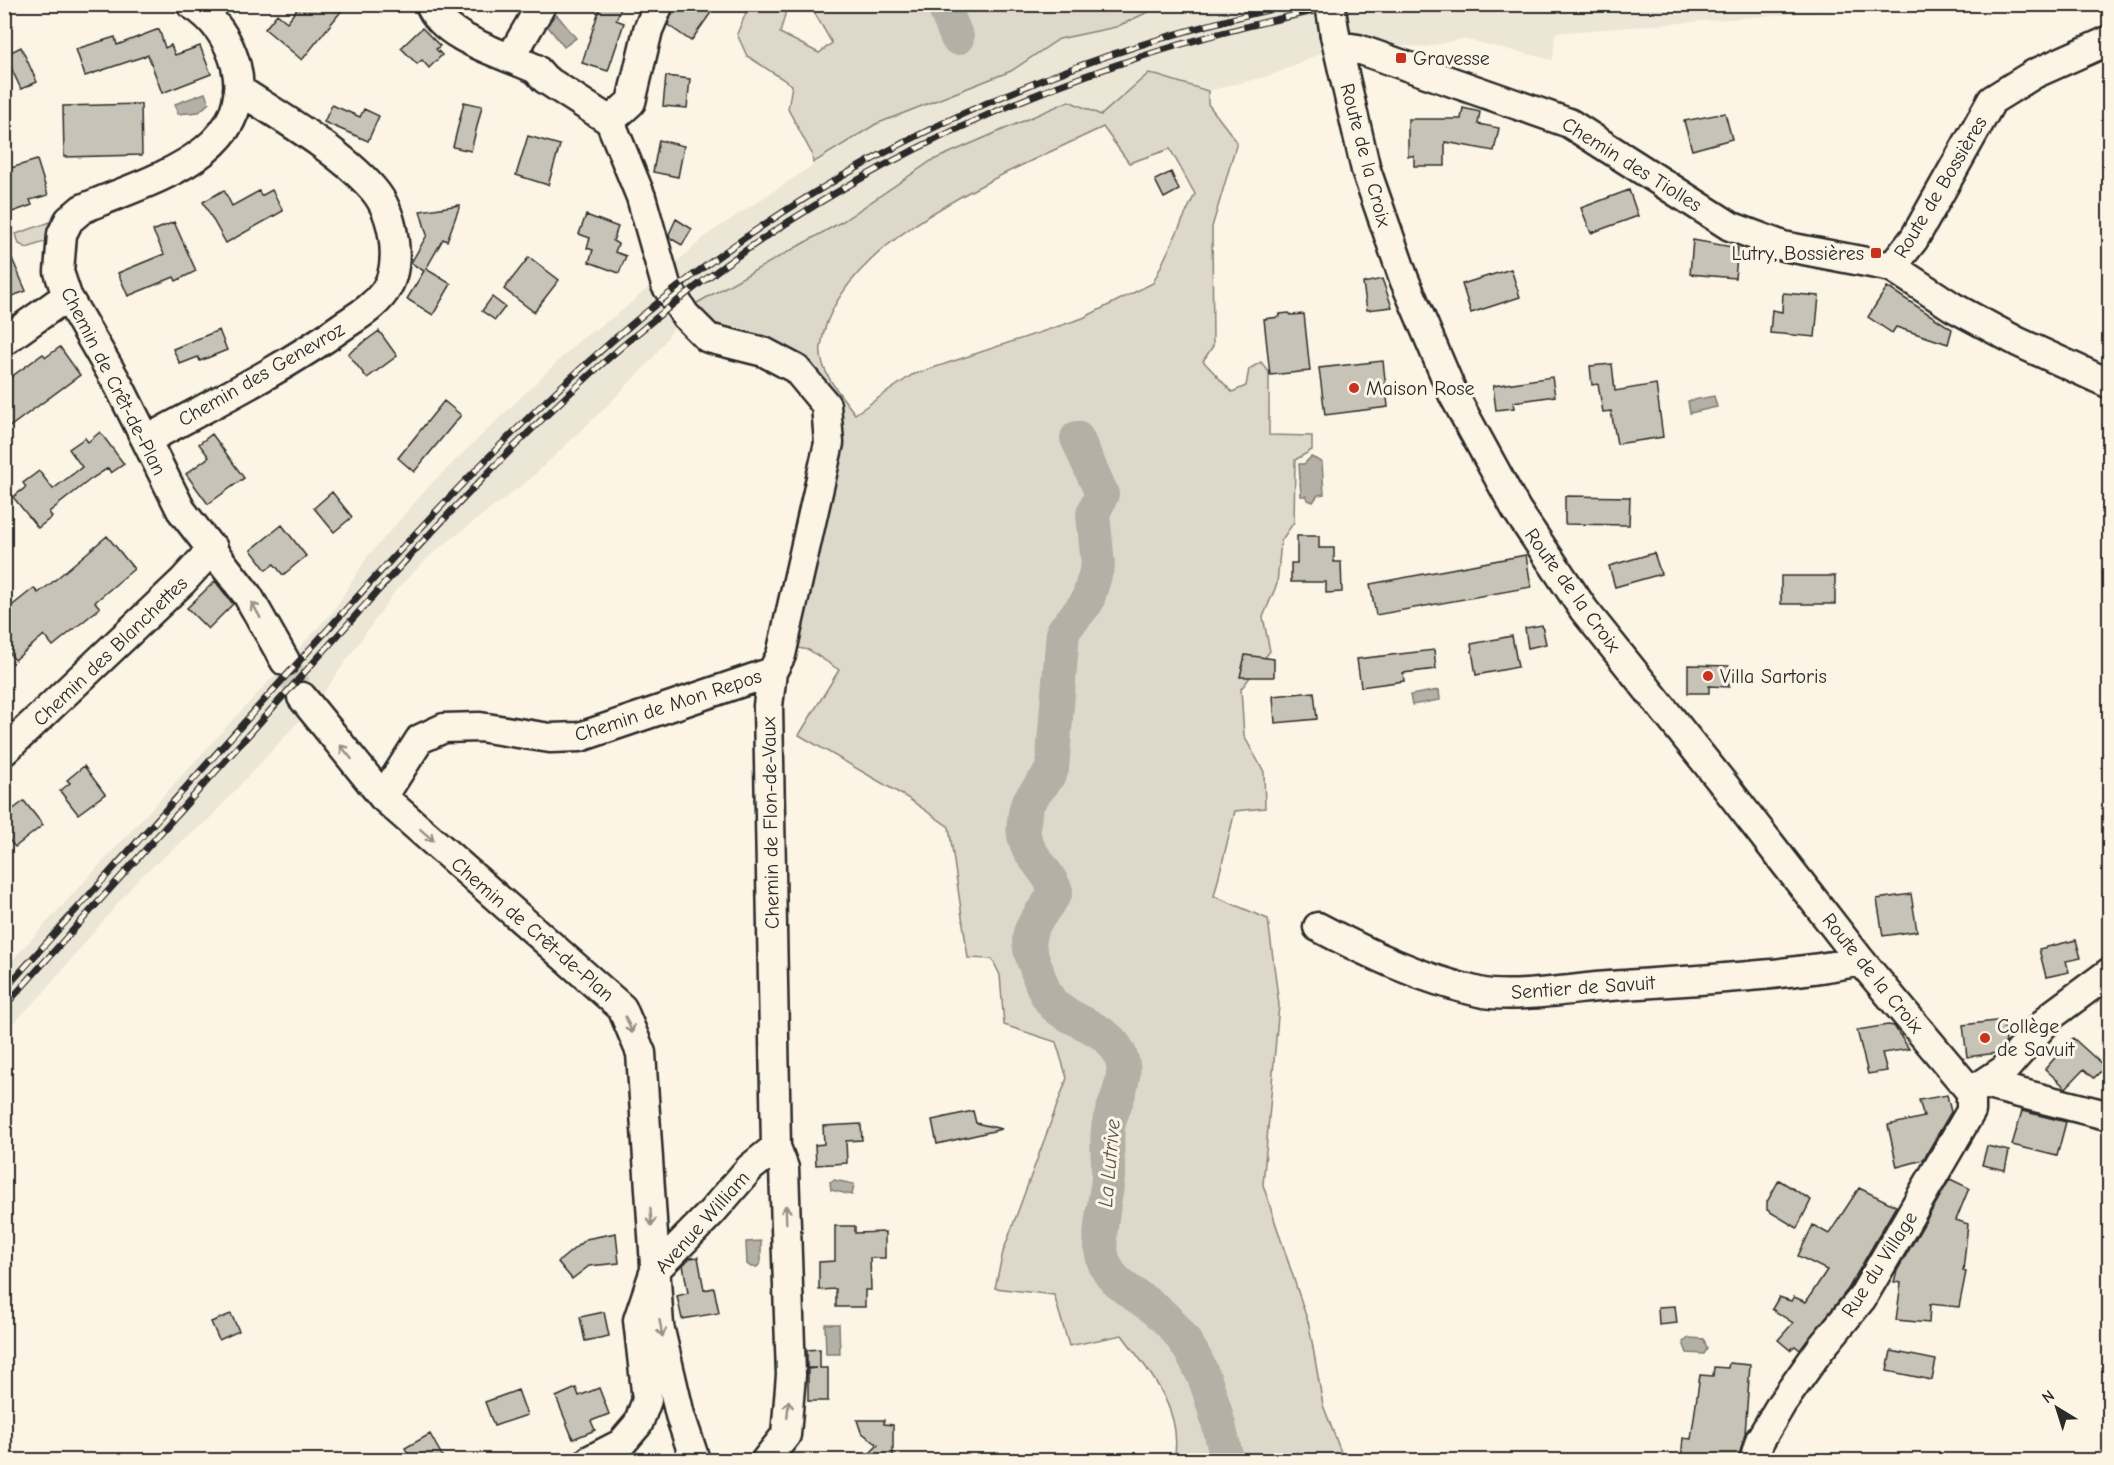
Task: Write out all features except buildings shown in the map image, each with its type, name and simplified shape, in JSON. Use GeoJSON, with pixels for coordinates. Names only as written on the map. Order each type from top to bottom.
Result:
{"type":"FeatureCollection","features":[{"type":"Feature","properties":{"kind":"street"},"geometry":{"type":"LineString","coordinates":[[191,4],[218,26],[233,55],[238,89]]}},
{"type":"Feature","properties":{"kind":"street"},"geometry":{"type":"LineString","coordinates":[[430,4],[433,14],[447,29],[536,69],[545,79],[610,122],[630,102],[648,30],[659,4]]}},
{"type":"Feature","properties":{"kind":"street"},"geometry":{"type":"LineString","coordinates":[[511,57],[542,4]]}},
{"type":"Feature","properties":{"kind":"street","name":"Route de la Croix"},"geometry":{"type":"LineString","coordinates":[[1330,4],[1366,170],[1385,230],[1453,394],[1487,459],[1531,533],[1584,610],[1861,961],[1977,1088]]}},
{"type":"Feature","properties":{"kind":"street","name":"Route de Bossières"},"geometry":{"type":"LineString","coordinates":[[2109,40],[2034,74],[1992,100],[1973,130],[1914,239],[1892,267],[1962,312],[2109,384]]}},
{"type":"Feature","properties":{"kind":"street","name":"Chemin des Tiolles"},"geometry":{"type":"LineString","coordinates":[[1337,41],[1569,123],[1730,226],[1783,246],[1892,267]]}},
{"type":"Feature","properties":{"kind":"street","name":"Chemin de Crêt-de-Plan"},"geometry":{"type":"LineString","coordinates":[[238,89],[230,119],[212,146],[192,161],[82,209],[69,220],[62,234],[59,272],[67,296],[119,386],[181,510],[213,548],[248,596],[285,661]]}},
{"type":"Feature","properties":{"kind":"street","name":"Chemin des Genevroz"},"geometry":{"type":"LineString","coordinates":[[146,440],[313,348],[375,304],[394,273],[394,250],[390,228],[374,189],[340,159],[238,89]]}},
{"type":"Feature","properties":{"kind":"street","name":"Chemin de Flon-de-Vaux"},"geometry":{"type":"LineString","coordinates":[[610,122],[641,197],[666,285],[685,315],[708,338],[764,352],[796,369],[826,405],[828,443],[781,655],[772,672],[768,706],[776,1147],[784,1168],[791,1375],[786,1435],[766,1461]]}},
{"type":"Feature","properties":{"kind":"street"},"geometry":{"type":"LineString","coordinates":[[4,341],[67,296]]}},
{"type":"Feature","properties":{"kind":"street","name":"Chemin des Blanchettes"},"geometry":{"type":"LineString","coordinates":[[4,751],[183,581],[213,548]]}},
{"type":"Feature","properties":{"kind":"street","name":"Chemin de Mon Repos"},"geometry":{"type":"LineString","coordinates":[[383,797],[420,739],[444,728],[480,727],[550,738],[580,737],[772,672]]}},
{"type":"Feature","properties":{"kind":"street","name":"Chemin de Crêt-de-Plan"},"geometry":{"type":"LineString","coordinates":[[302,697],[383,797],[622,1008],[641,1053],[659,1326],[680,1414],[695,1461]]}},
{"type":"Feature","properties":{"kind":"street","name":"Sentier de Savuit"},"geometry":{"type":"LineString","coordinates":[[1318,927],[1382,961],[1480,993],[1536,992],[1691,980],[1830,967],[1861,961]]}},
{"type":"Feature","properties":{"kind":"street"},"geometry":{"type":"LineString","coordinates":[[1977,1088],[2004,1070],[2052,1015],[2109,972]]}},
{"type":"Feature","properties":{"kind":"street"},"geometry":{"type":"LineString","coordinates":[[1977,1088],[2109,1116]]}},
{"type":"Feature","properties":{"kind":"street","name":"Rue du Village"},"geometry":{"type":"LineString","coordinates":[[1754,1461],[1760,1440],[1782,1403],[1868,1288],[1971,1112],[1977,1088]]}},
{"type":"Feature","properties":{"kind":"street","name":"Avenue William"},"geometry":{"type":"LineString","coordinates":[[590,1461],[621,1444],[638,1424],[647,1401],[638,1320],[654,1270],[711,1213],[750,1168],[776,1147]]}},
{"type":"Feature","properties":{"kind":"shaded area"},"geometry":{"type":"Polygon","coordinates":[[[810,5],[1163,5],[1116,27],[1059,39],[1011,71],[876,124],[813,163],[812,154],[788,109],[792,85],[747,56],[737,34],[748,8],[786,11],[780,33],[819,53],[832,43],[810,5]]]}},
{"type":"Feature","properties":{"kind":"shaded area"},"geometry":{"type":"Polygon","coordinates":[[[1163,5],[1330,5],[1338,46],[1272,75],[1208,91],[1149,74],[1101,115],[931,161],[843,221],[688,308],[653,358],[607,406],[530,479],[434,552],[396,590],[320,698],[208,820],[139,878],[43,993],[5,1032],[4,969],[334,610],[368,556],[430,485],[579,341],[623,310],[708,234],[876,124],[1011,71],[1059,39],[1116,27],[1163,5]]]}},
{"type":"Feature","properties":{"kind":"shaded area"},"geometry":{"type":"Polygon","coordinates":[[[1340,5],[1900,5],[1555,33],[1553,60],[1463,39],[1425,47],[1376,45],[1344,27],[1340,5]]]}},
{"type":"Feature","properties":{"kind":"shaded area"},"geometry":{"type":"Polygon","coordinates":[[[557,15],[576,38],[564,47],[546,24],[557,15]]]}},
{"type":"Feature","properties":{"kind":"shaded area"},"geometry":{"type":"Polygon","coordinates":[[[1149,73],[1208,91],[1208,104],[1237,142],[1212,227],[1213,346],[1203,361],[1232,392],[1246,386],[1249,369],[1261,362],[1269,372],[1269,435],[1312,436],[1312,450],[1295,460],[1294,522],[1281,541],[1277,584],[1263,617],[1270,651],[1241,689],[1244,736],[1264,772],[1265,808],[1235,811],[1214,896],[1268,919],[1279,1005],[1263,1185],[1309,1325],[1323,1405],[1344,1460],[1174,1460],[1176,1442],[1169,1408],[1153,1378],[1122,1335],[1069,1346],[1054,1295],[995,1288],[1003,1252],[1067,1078],[1056,1042],[1004,1025],[1000,975],[992,959],[968,958],[949,827],[906,797],[799,735],[839,670],[809,650],[792,647],[826,405],[726,342],[688,308],[843,221],[931,161],[1069,101],[1101,115],[1149,73]],[[1103,127],[980,186],[935,212],[894,240],[859,272],[834,307],[821,346],[823,364],[827,373],[837,391],[855,414],[912,375],[1083,318],[1153,283],[1195,194],[1170,149],[1129,163],[1103,127]]]}},
{"type":"Feature","properties":{"kind":"shaded area"},"geometry":{"type":"Polygon","coordinates":[[[205,93],[209,103],[199,112],[178,114],[175,104],[205,93]]]}},
{"type":"Feature","properties":{"kind":"shaded area"},"geometry":{"type":"Polygon","coordinates":[[[53,221],[50,240],[27,248],[19,244],[16,234],[53,221]]]}},
{"type":"Feature","properties":{"kind":"shaded area"},"geometry":{"type":"Polygon","coordinates":[[[1714,396],[1717,407],[1690,413],[1688,401],[1714,396]]]}},
{"type":"Feature","properties":{"kind":"shaded area"},"geometry":{"type":"Polygon","coordinates":[[[1311,457],[1322,462],[1324,494],[1318,495],[1313,502],[1306,496],[1301,496],[1299,464],[1304,464],[1311,457]]]}},
{"type":"Feature","properties":{"kind":"shaded area"},"geometry":{"type":"Polygon","coordinates":[[[1439,690],[1440,700],[1412,705],[1410,695],[1439,690]]]}},
{"type":"Feature","properties":{"kind":"shaded area"},"geometry":{"type":"Polygon","coordinates":[[[834,1180],[854,1184],[852,1195],[831,1190],[830,1182],[834,1180]]]}},
{"type":"Feature","properties":{"kind":"shaded area"},"geometry":{"type":"Polygon","coordinates":[[[761,1241],[761,1262],[757,1267],[751,1267],[747,1264],[746,1242],[761,1241]]]}},
{"type":"Feature","properties":{"kind":"shaded area"},"geometry":{"type":"Polygon","coordinates":[[[825,1324],[839,1324],[840,1354],[826,1354],[825,1324]]]}},
{"type":"Feature","properties":{"kind":"shaded area"},"geometry":{"type":"Polygon","coordinates":[[[1689,1338],[1704,1339],[1707,1349],[1704,1354],[1687,1353],[1683,1342],[1689,1338]]]}},
{"type":"Feature","properties":{"kind":"waterway","name":"La Lutrive"},"geometry":{"type":"LineString","coordinates":[[943,4],[957,38]]}},
{"type":"Feature","properties":{"kind":"waterway","name":"La Lutrive"},"geometry":{"type":"LineString","coordinates":[[1077,438],[1102,494],[1093,514],[1098,565],[1087,602],[1063,631],[1052,769],[1031,798],[1025,812],[1025,841],[1056,891],[1032,927],[1029,938],[1030,947],[1046,995],[1053,1004],[1066,1014],[1097,1030],[1114,1044],[1120,1053],[1123,1065],[1121,1087],[1108,1130],[1108,1177],[1100,1234],[1102,1256],[1106,1267],[1116,1281],[1161,1314],[1188,1346],[1206,1382],[1227,1460]]}},
{"type":"Feature","properties":{"kind":"tunnel"},"geometry":{"type":"LineString","coordinates":[[285,661],[302,697]]}},
{"type":"Feature","properties":{"kind":"railway"},"geometry":{"type":"LineString","coordinates":[[4,990],[359,595],[455,492],[555,392],[662,299],[784,211],[852,170],[922,133],[1067,70],[1142,44],[1218,22],[1295,4]]}},
{"type":"Feature","properties":{"kind":"railway"},"geometry":{"type":"LineString","coordinates":[[4,1007],[464,498],[563,399],[615,352],[725,265],[796,217],[869,174],[945,135],[1023,100],[1102,70],[1184,44],[1266,22],[1350,4]]}},
{"type":"Feature","properties":{"kind":"place","name":"Gravesse"},"geometry":{"type":"Point","coordinates":[1401,58]}},
{"type":"Feature","properties":{"kind":"place","name":"Lutry, Bossières"},"geometry":{"type":"Point","coordinates":[1876,253]}},
{"type":"Feature","properties":{"kind":"place","name":"Maison Rose"},"geometry":{"type":"Point","coordinates":[1354,388]}},
{"type":"Feature","properties":{"kind":"place","name":"Villa Sartoris"},"geometry":{"type":"Point","coordinates":[1708,676]}},
{"type":"Feature","properties":{"kind":"place","name":"Collège de Savuit"},"geometry":{"type":"Point","coordinates":[1985,1038]}}]}
